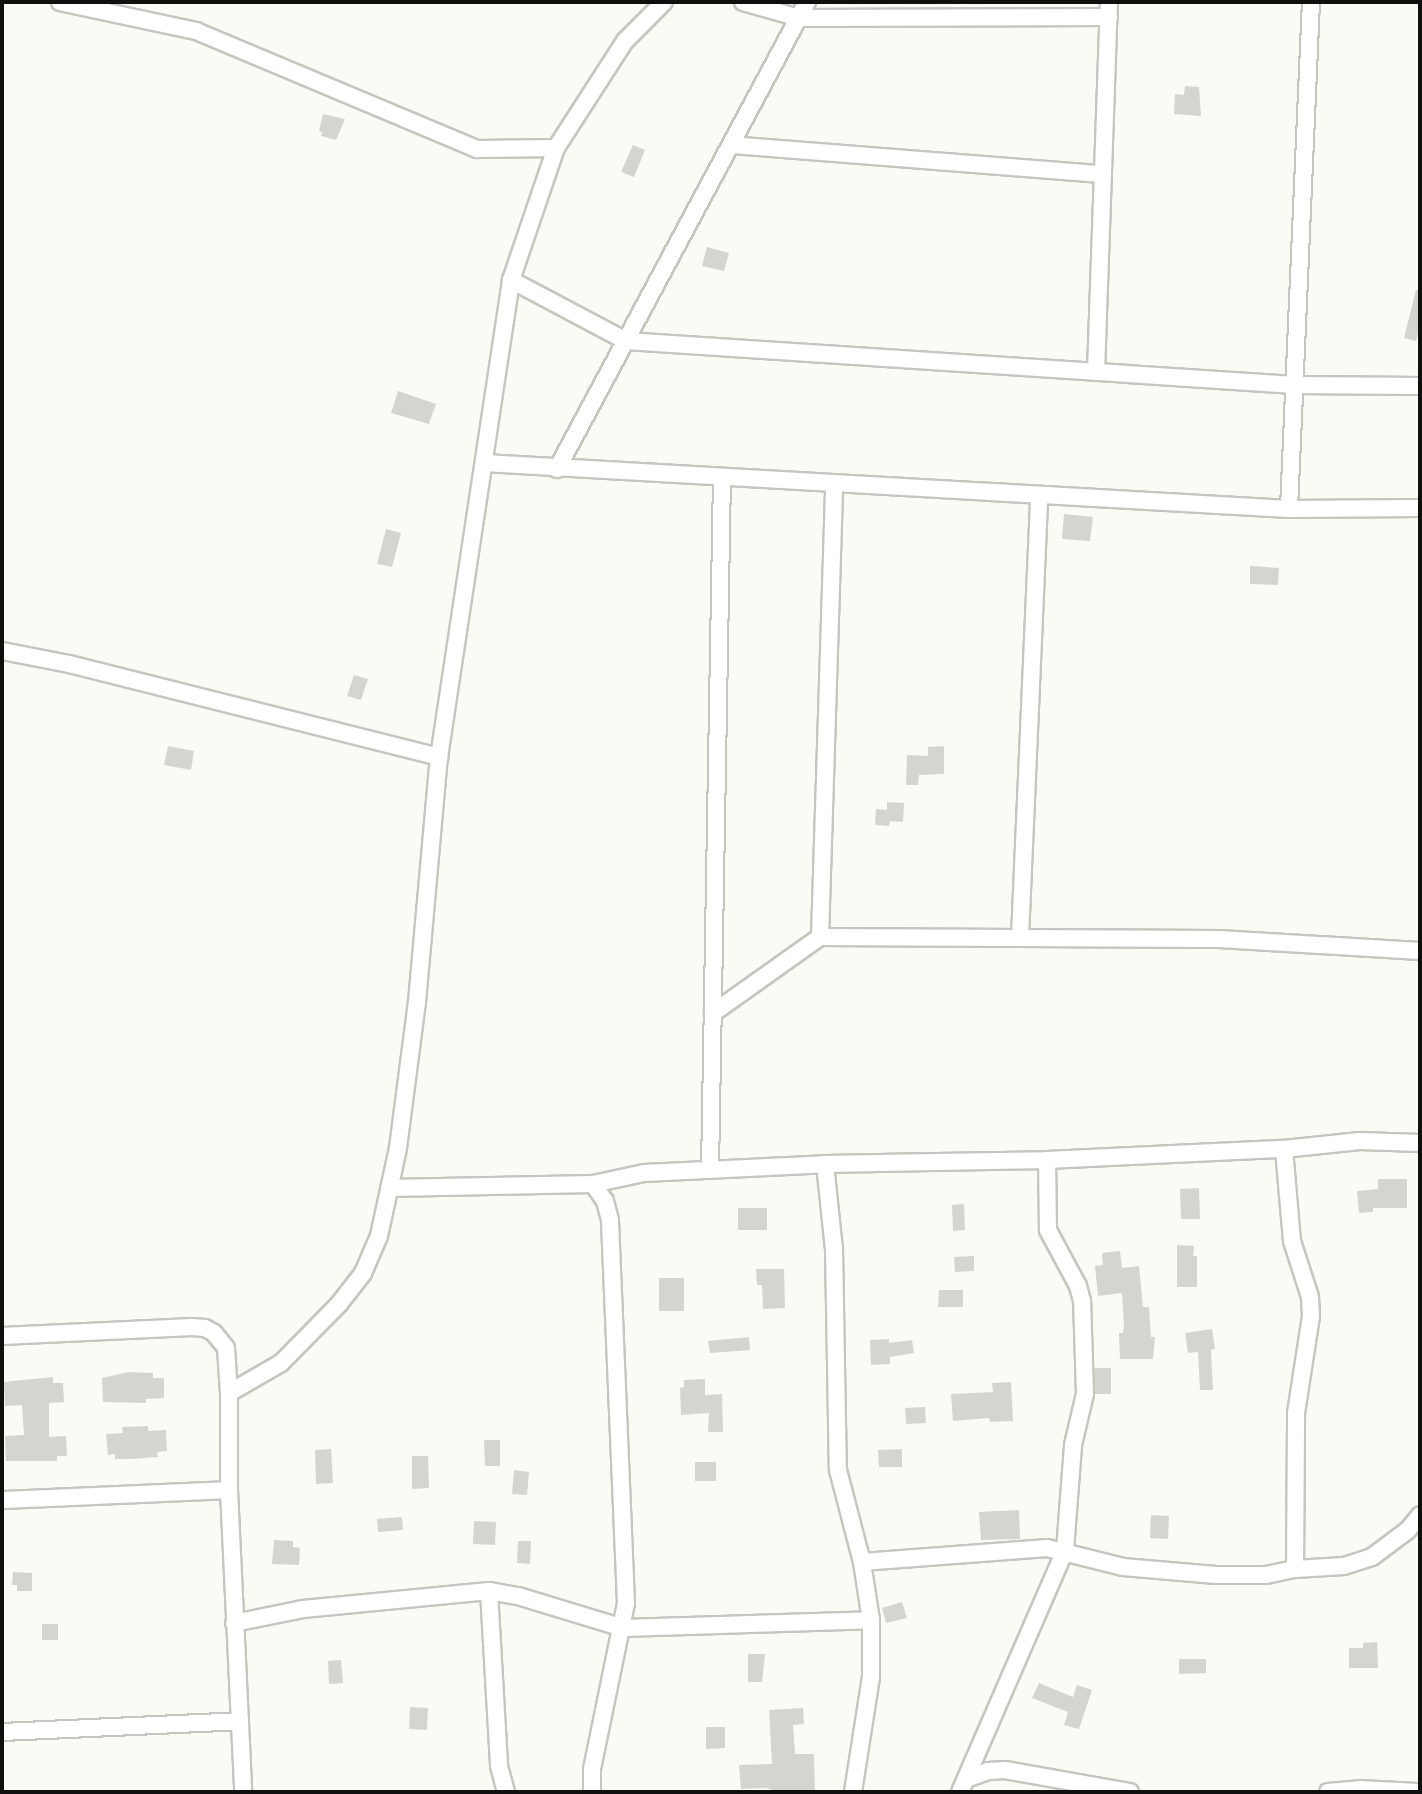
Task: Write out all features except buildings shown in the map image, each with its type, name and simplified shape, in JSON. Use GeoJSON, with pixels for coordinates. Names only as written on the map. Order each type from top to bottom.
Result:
{"type":"FeatureCollection","features":[{"type":"Feature","properties":{"kind":"street"},"geometry":{"type":"LineString","coordinates":[[60,2],[196,31],[477,149],[556,148]]}},
{"type":"Feature","properties":{"kind":"street"},"geometry":{"type":"LineString","coordinates":[[229,1393],[281,1363],[339,1304],[363,1273],[379,1236],[398,1148],[417,1002],[439,757],[511,280],[556,148],[625,41],[664,2]]}},
{"type":"Feature","properties":{"kind":"street"},"geometry":{"type":"LineString","coordinates":[[743,2],[799,18],[1109,10],[1096,372]]}},
{"type":"Feature","properties":{"kind":"street"},"geometry":{"type":"LineString","coordinates":[[557,469],[807,2]]}},
{"type":"Feature","properties":{"kind":"street"},"geometry":{"type":"LineString","coordinates":[[1289,509],[1311,2]]}},
{"type":"Feature","properties":{"kind":"street"},"geometry":{"type":"LineString","coordinates":[[731,145],[1103,174]]}},
{"type":"Feature","properties":{"kind":"street"},"geometry":{"type":"LineString","coordinates":[[511,280],[626,341],[1295,385],[1420,386]]}},
{"type":"Feature","properties":{"kind":"street"},"geometry":{"type":"LineString","coordinates":[[484,463],[722,479],[1289,509],[1420,508]]}},
{"type":"Feature","properties":{"kind":"street"},"geometry":{"type":"LineString","coordinates":[[710,1170],[722,479]]}},
{"type":"Feature","properties":{"kind":"street"},"geometry":{"type":"LineString","coordinates":[[820,937],[834,484]]}},
{"type":"Feature","properties":{"kind":"street"},"geometry":{"type":"LineString","coordinates":[[1020,937],[1039,495]]}},
{"type":"Feature","properties":{"kind":"street"},"geometry":{"type":"LineString","coordinates":[[2,651],[69,664],[439,757]]}},
{"type":"Feature","properties":{"kind":"street"},"geometry":{"type":"LineString","coordinates":[[713,1013],[820,937],[1219,939],[1420,951]]}},
{"type":"Feature","properties":{"kind":"street"},"geometry":{"type":"LineString","coordinates":[[389,1188],[593,1184],[644,1174],[825,1164],[1047,1160],[1284,1149],[1360,1141],[1420,1143]]}},
{"type":"Feature","properties":{"kind":"street"},"geometry":{"type":"LineString","coordinates":[[1284,1149],[1292,1241],[1310,1297],[1311,1316],[1296,1413],[1295,1569]]}},
{"type":"Feature","properties":{"kind":"street"},"geometry":{"type":"LineString","coordinates":[[963,1786],[1065,1550],[1073,1446],[1085,1394],[1082,1301],[1079,1286],[1048,1230],[1047,1160]]}},
{"type":"Feature","properties":{"kind":"street"},"geometry":{"type":"LineString","coordinates":[[825,1164],[834,1249],[838,1470],[862,1562],[871,1620],[871,1677],[853,1792]]}},
{"type":"Feature","properties":{"kind":"street"},"geometry":{"type":"LineString","coordinates":[[592,1792],[592,1769],[623,1628],[626,1574],[610,1220],[605,1201],[593,1184]]}},
{"type":"Feature","properties":{"kind":"street"},"geometry":{"type":"LineString","coordinates":[[2,1336],[205,1328],[214,1333],[226,1348],[234,1623],[243,1792]]}},
{"type":"Feature","properties":{"kind":"street"},"geometry":{"type":"LineString","coordinates":[[2,1500],[229,1490]]}},
{"type":"Feature","properties":{"kind":"street"},"geometry":{"type":"LineString","coordinates":[[862,1562],[1048,1548],[1065,1550],[1123,1567],[1216,1575],[1266,1575],[1295,1569],[1344,1566],[1372,1557],[1408,1530],[1420,1515]]}},
{"type":"Feature","properties":{"kind":"street"},"geometry":{"type":"LineString","coordinates":[[234,1623],[303,1609],[489,1591],[526,1598],[623,1628],[871,1620]]}},
{"type":"Feature","properties":{"kind":"street"},"geometry":{"type":"LineString","coordinates":[[489,1591],[499,1766],[506,1792]]}},
{"type":"Feature","properties":{"kind":"street"},"geometry":{"type":"LineString","coordinates":[[2,1732],[240,1721]]}},
{"type":"Feature","properties":{"kind":"street"},"geometry":{"type":"LineString","coordinates":[[963,1786],[988,1771],[1005,1770],[1130,1792]]}},
{"type":"Feature","properties":{"kind":"street"},"geometry":{"type":"LineString","coordinates":[[1328,1792],[1372,1789],[1417,1792]]}}]}
